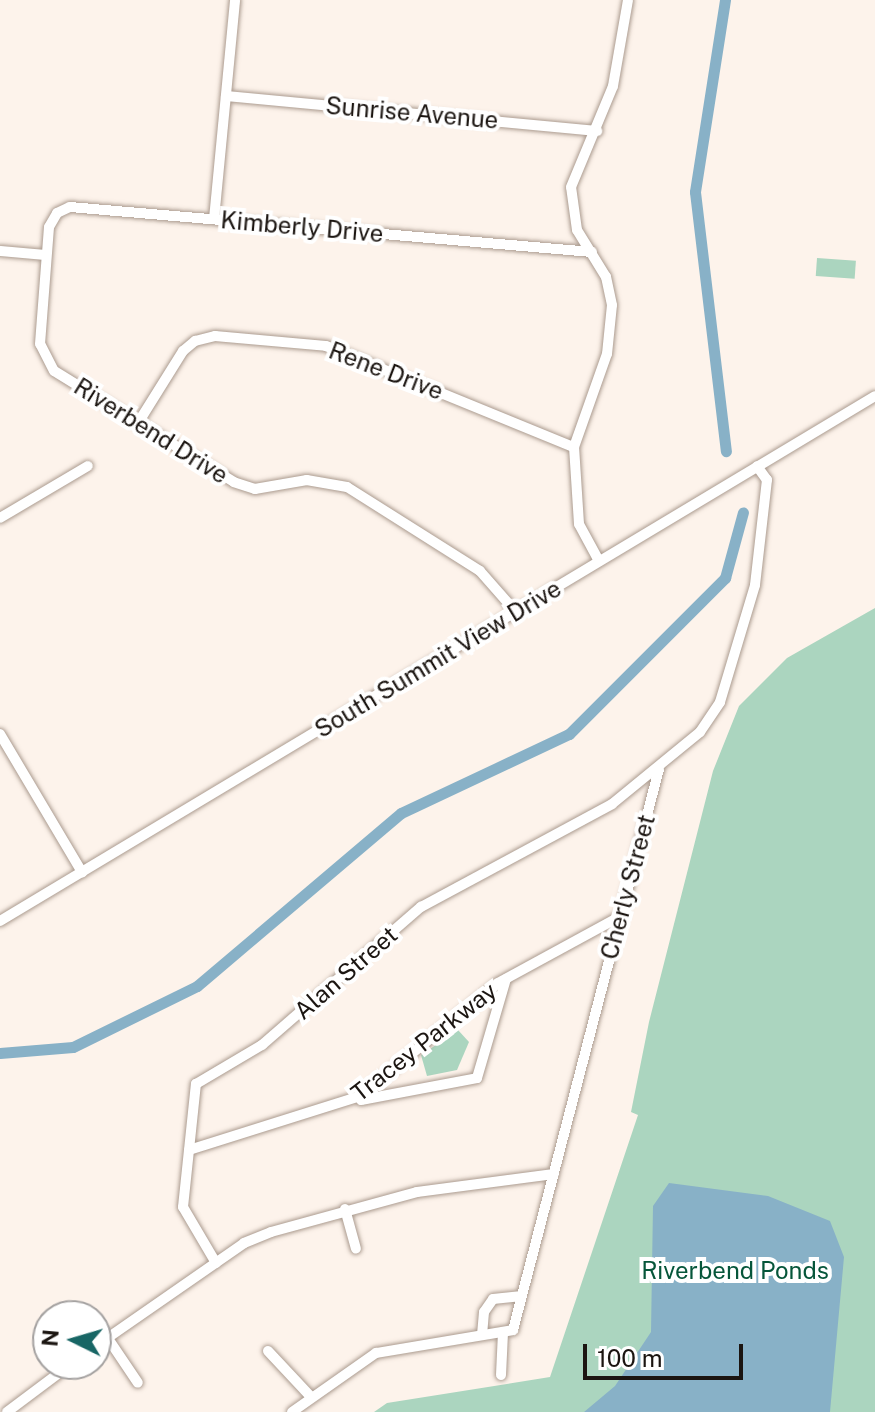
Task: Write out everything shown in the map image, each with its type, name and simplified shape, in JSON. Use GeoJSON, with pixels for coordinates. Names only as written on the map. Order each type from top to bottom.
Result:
{"type":"FeatureCollection","features":[{"type":"Feature","properties":{"kind":"street"},"geometry":{"type":"LineString","coordinates":[[214,219],[235,0]]}},
{"type":"Feature","properties":{"kind":"street"},"geometry":{"type":"LineString","coordinates":[[599,561],[579,524],[574,447],[612,334],[611,293],[573,217],[571,187],[577,162],[597,131],[613,86],[628,0]]}},
{"type":"Feature","properties":{"kind":"street","name":"Sunrise Avenue"},"geometry":{"type":"LineString","coordinates":[[226,96],[597,131]]}},
{"type":"Feature","properties":{"kind":"street","name":"Kimberly Drive"},"geometry":{"type":"LineString","coordinates":[[46,255],[52,219],[70,207],[592,252]]}},
{"type":"Feature","properties":{"kind":"street"},"geometry":{"type":"LineString","coordinates":[[0,251],[46,255]]}},
{"type":"Feature","properties":{"kind":"street","name":"Riverbend Drive"},"geometry":{"type":"LineString","coordinates":[[46,255],[40,344],[47,363],[138,423],[246,487],[268,489],[307,480],[347,487],[480,571],[516,612]]}},
{"type":"Feature","properties":{"kind":"street","name":"Rene Drive"},"geometry":{"type":"LineString","coordinates":[[138,423],[183,351],[195,341],[215,336],[326,346],[574,447]]}},
{"type":"Feature","properties":{"kind":"street","name":"South Summit View Drive"},"geometry":{"type":"LineString","coordinates":[[0,921],[875,396]]}},
{"type":"Feature","properties":{"kind":"street"},"geometry":{"type":"LineString","coordinates":[[0,518],[88,466]]}},
{"type":"Feature","properties":{"kind":"street"},"geometry":{"type":"LineString","coordinates":[[659,769],[700,732],[720,702],[734,662],[756,572],[767,480],[757,466]]}},
{"type":"Feature","properties":{"kind":"street"},"geometry":{"type":"LineString","coordinates":[[0,734],[82,872]]}},
{"type":"Feature","properties":{"kind":"street","name":"Cherly Street"},"geometry":{"type":"LineString","coordinates":[[501,1375],[508,1331],[522,1296],[659,769]]}},
{"type":"Feature","properties":{"kind":"street","name":"Alan Street"},"geometry":{"type":"LineString","coordinates":[[216,1263],[185,1218],[196,1084],[262,1045],[421,907],[612,804],[659,769]]}},
{"type":"Feature","properties":{"kind":"street","name":"Tracey Parkway"},"geometry":{"type":"LineString","coordinates":[[342,1105],[376,1085],[506,979],[621,916]]}},
{"type":"Feature","properties":{"kind":"street","name":"Tracey Parkway"},"geometry":{"type":"LineString","coordinates":[[189,1150],[342,1105],[477,1078],[506,979]]}},
{"type":"Feature","properties":{"kind":"street"},"geometry":{"type":"LineString","coordinates":[[112,1334],[216,1263],[271,1232],[345,1209],[417,1192],[554,1174]]}},
{"type":"Feature","properties":{"kind":"street"},"geometry":{"type":"LineString","coordinates":[[345,1209],[356,1249]]}},
{"type":"Feature","properties":{"kind":"street"},"geometry":{"type":"LineString","coordinates":[[482,1335],[484,1312],[493,1299],[522,1296]]}},
{"type":"Feature","properties":{"kind":"street"},"geometry":{"type":"LineString","coordinates":[[292,1412],[376,1353],[508,1331]]}},
{"type":"Feature","properties":{"kind":"street"},"geometry":{"type":"LineString","coordinates":[[112,1344],[138,1383]]}},
{"type":"Feature","properties":{"kind":"street"},"geometry":{"type":"LineString","coordinates":[[268,1351],[311,1397]]}},
{"type":"Feature","properties":{"kind":"street"},"geometry":{"type":"LineString","coordinates":[[7,1412],[50,1380]]}},
{"type":"Feature","properties":{"kind":"green space"},"geometry":{"type":"Polygon","coordinates":[[[817,258],[856,261],[855,279],[816,276],[817,258]]]}},
{"type":"Feature","properties":{"kind":"green space","name":"Riverbend Ponds"},"geometry":{"type":"Polygon","coordinates":[[[875,608],[875,1412],[374,1412],[387,1403],[550,1377],[638,1115],[631,1112],[649,1022],[713,771],[739,706],[787,658],[875,608]]]}},
{"type":"Feature","properties":{"kind":"green space"},"geometry":{"type":"Polygon","coordinates":[[[458,1030],[469,1042],[457,1070],[427,1076],[421,1055],[458,1030]]]}},
{"type":"Feature","properties":{"kind":"water"},"geometry":{"type":"Polygon","coordinates":[[[669,1183],[768,1196],[830,1221],[844,1257],[830,1412],[584,1412],[615,1386],[651,1332],[653,1206],[669,1183]]]}},
{"type":"Feature","properties":{"kind":"waterway"},"geometry":{"type":"LineString","coordinates":[[725,0],[695,192],[726,451]]}},
{"type":"Feature","properties":{"kind":"waterway"},"geometry":{"type":"LineString","coordinates":[[0,1053],[73,1047],[197,986],[401,813],[569,734],[725,578],[743,512]]}}]}
